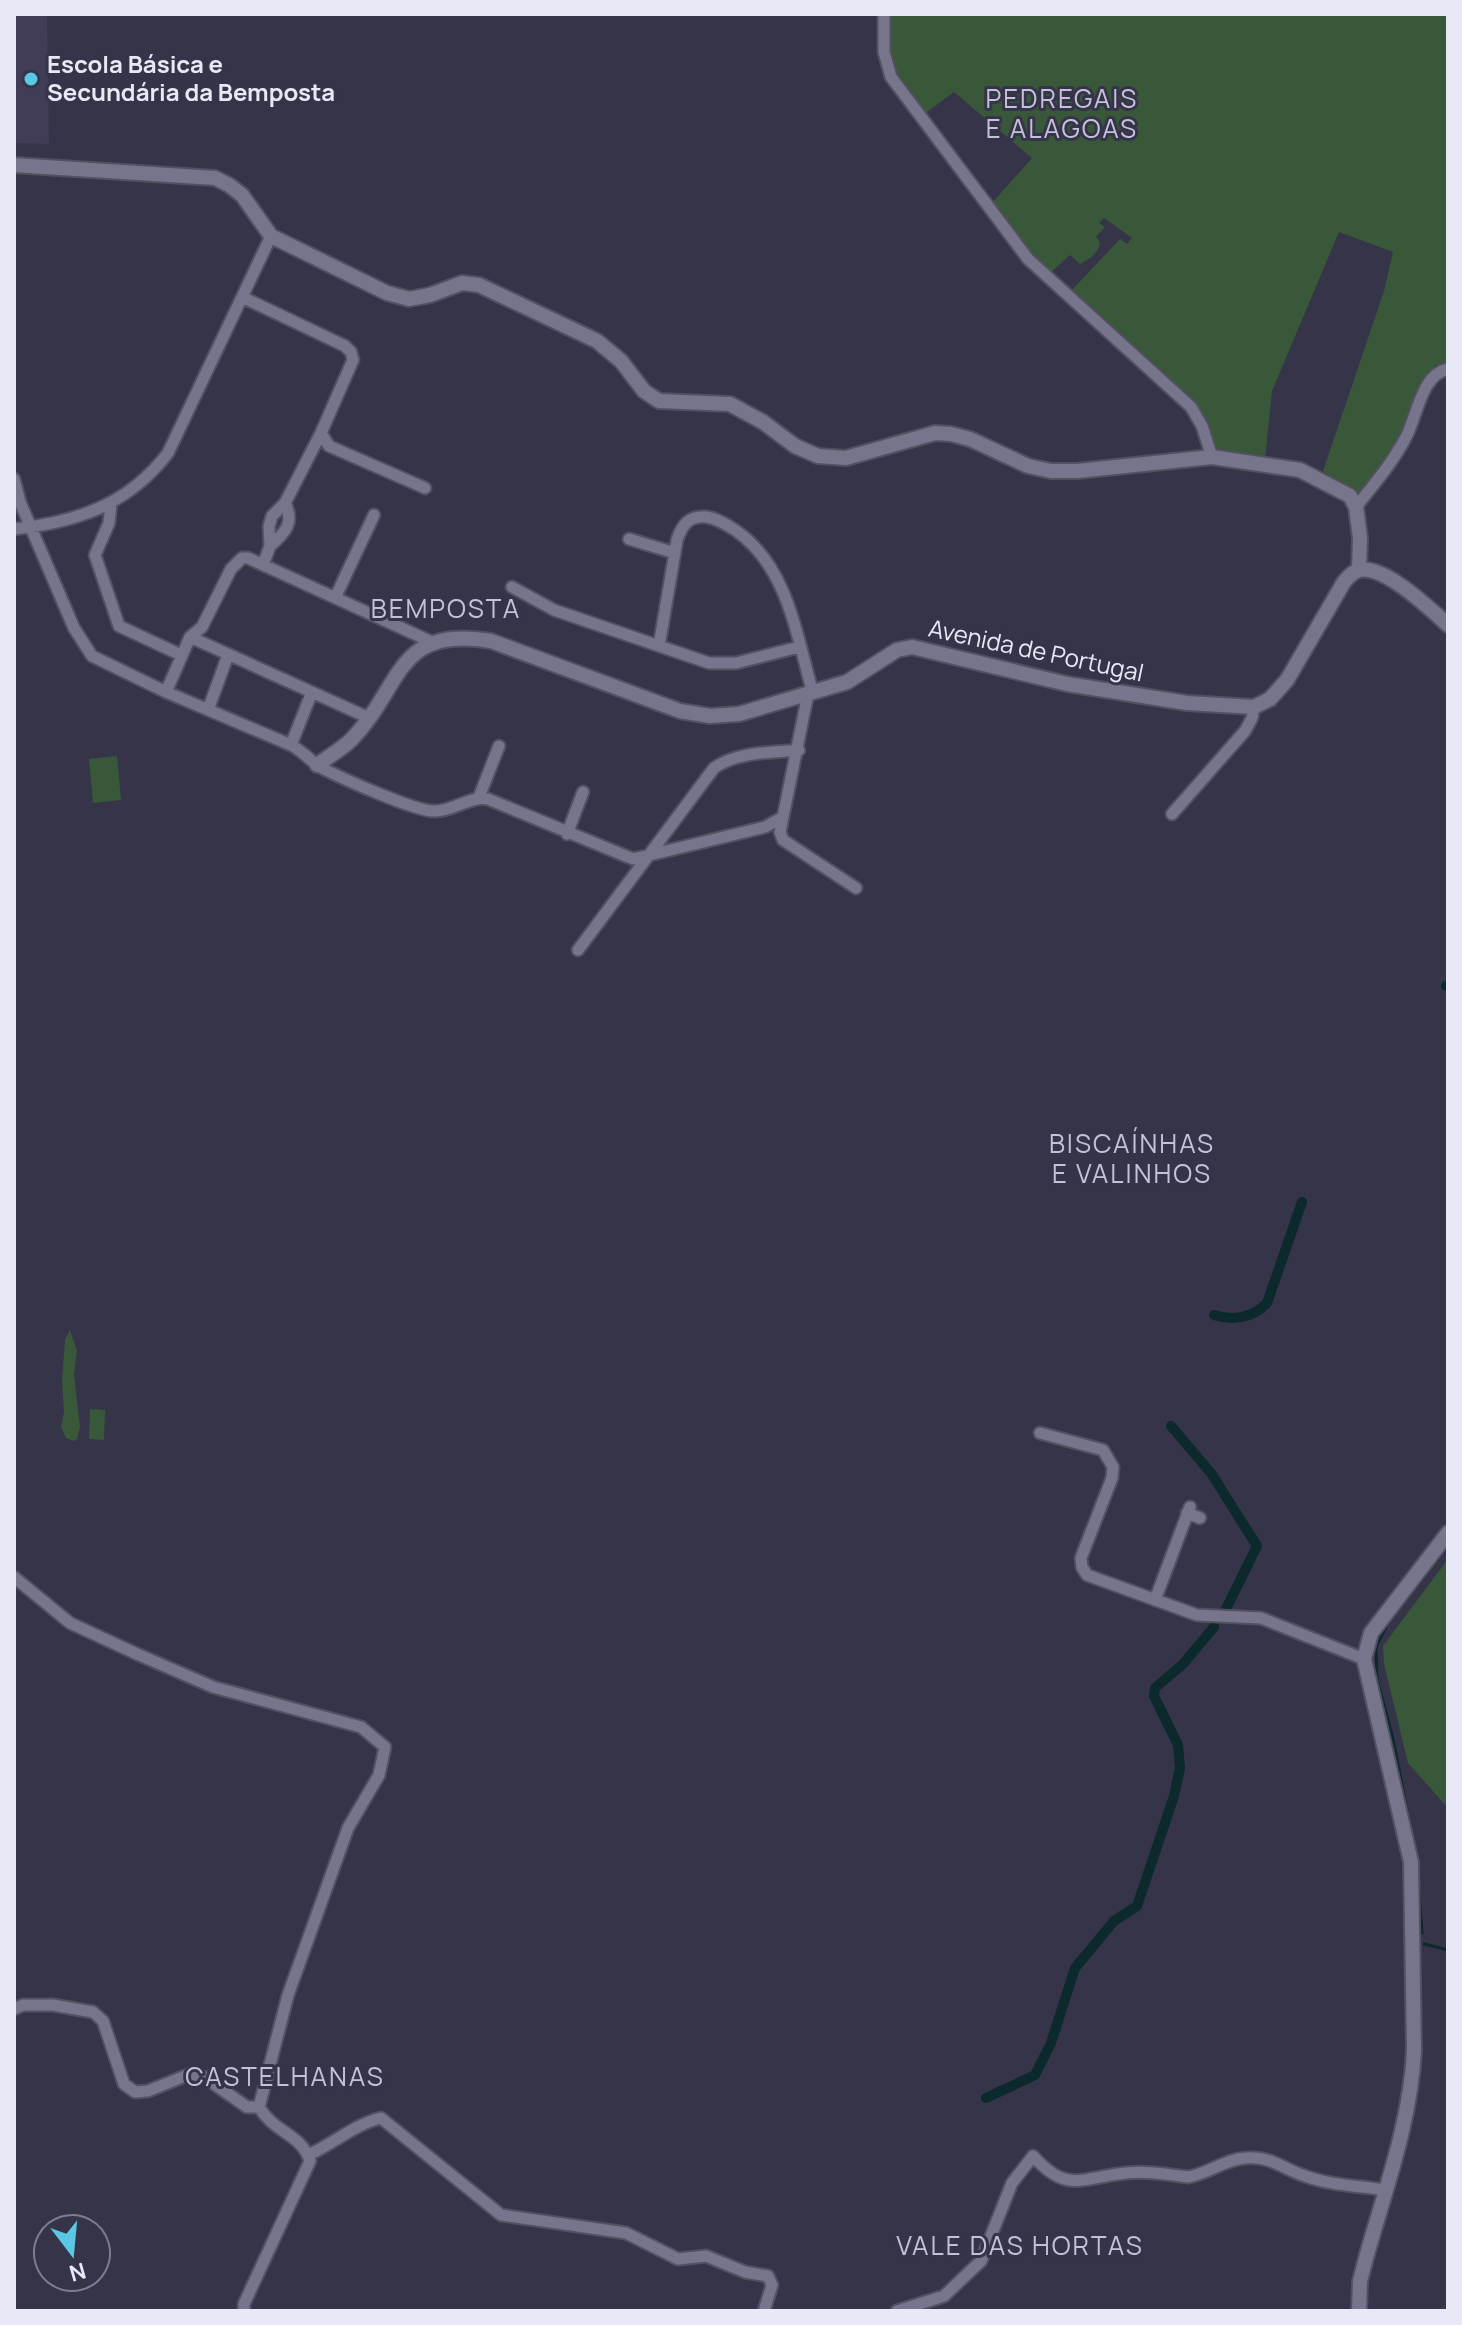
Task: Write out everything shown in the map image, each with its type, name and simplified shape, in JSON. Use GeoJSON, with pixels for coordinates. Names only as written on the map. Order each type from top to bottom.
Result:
{"type":"FeatureCollection","features":[{"type":"Feature","properties":{"kind":"street"},"geometry":{"type":"LineString","coordinates":[[884,14],[887,65],[891,77],[1028,259],[1191,407],[1202,426],[1212,457]]}},
{"type":"Feature","properties":{"kind":"street"},"geometry":{"type":"LineString","coordinates":[[14,165],[215,178],[242,195],[271,236],[387,293],[409,299],[462,283],[495,291],[597,341],[621,361],[644,391],[659,401],[730,404],[763,422],[795,446],[818,456],[846,458],[943,433],[970,439],[1028,466],[1051,471],[1212,457],[1300,470],[1350,496],[1356,507],[1360,538],[1359,570]]}},
{"type":"Feature","properties":{"kind":"street"},"geometry":{"type":"LineString","coordinates":[[14,529],[67,519],[111,504],[153,473],[168,453],[271,236]]}},
{"type":"Feature","properties":{"kind":"street"},"geometry":{"type":"LineString","coordinates":[[242,297],[345,346],[353,360],[321,433],[285,503],[272,516],[270,546],[263,565]]}},
{"type":"Feature","properties":{"kind":"street"},"geometry":{"type":"LineString","coordinates":[[1356,507],[1395,456],[1430,382],[1440,371],[1448,369]]}},
{"type":"Feature","properties":{"kind":"street"},"geometry":{"type":"LineString","coordinates":[[321,433],[329,446],[425,488]]}},
{"type":"Feature","properties":{"kind":"street"},"geometry":{"type":"LineString","coordinates":[[14,479],[30,527],[74,628],[92,656],[166,692],[291,745],[317,765],[378,792],[432,812],[479,797],[488,799],[633,859],[765,827],[783,817]]}},
{"type":"Feature","properties":{"kind":"street"},"geometry":{"type":"LineString","coordinates":[[270,546],[286,532],[290,523],[290,513],[285,503]]}},
{"type":"Feature","properties":{"kind":"street"},"geometry":{"type":"LineString","coordinates":[[111,504],[109,523],[95,555],[116,620],[127,631],[181,655]]}},
{"type":"Feature","properties":{"kind":"street"},"geometry":{"type":"LineString","coordinates":[[335,598],[374,515]]}},
{"type":"Feature","properties":{"kind":"street"},"geometry":{"type":"LineString","coordinates":[[659,646],[681,526],[691,519],[706,517],[721,521],[763,554],[776,573],[811,694],[780,832],[783,840],[856,888]]}},
{"type":"Feature","properties":{"kind":"street"},"geometry":{"type":"LineString","coordinates":[[629,539],[675,553]]}},
{"type":"Feature","properties":{"kind":"street"},"geometry":{"type":"LineString","coordinates":[[166,692],[190,637],[202,627],[210,614],[236,561],[248,558],[432,642]]}},
{"type":"Feature","properties":{"kind":"street"},"geometry":{"type":"LineString","coordinates":[[1172,814],[1245,731],[1254,707],[1270,699],[1287,680],[1350,575],[1359,570],[1368,570],[1393,581],[1448,625]]}},
{"type":"Feature","properties":{"kind":"street"},"geometry":{"type":"LineString","coordinates":[[512,587],[554,610],[709,663],[721,665],[799,647]]}},
{"type":"Feature","properties":{"kind":"street"},"geometry":{"type":"LineString","coordinates":[[190,637],[367,717]]}},
{"type":"Feature","properties":{"kind":"street","name":"Avenida de Portugal"},"geometry":{"type":"LineString","coordinates":[[432,642],[470,637],[491,641],[695,715],[739,714],[811,694],[847,682],[897,650],[912,647],[1067,684],[1187,703],[1254,707]]}},
{"type":"Feature","properties":{"kind":"street"},"geometry":{"type":"LineString","coordinates":[[317,765],[353,738],[404,664],[432,642]]}},
{"type":"Feature","properties":{"kind":"street"},"geometry":{"type":"LineString","coordinates":[[208,710],[228,655]]}},
{"type":"Feature","properties":{"kind":"street"},"geometry":{"type":"LineString","coordinates":[[291,745],[312,692]]}},
{"type":"Feature","properties":{"kind":"street"},"geometry":{"type":"LineString","coordinates":[[479,797],[499,746]]}},
{"type":"Feature","properties":{"kind":"street"},"geometry":{"type":"LineString","coordinates":[[578,950],[714,768],[726,759],[799,750]]}},
{"type":"Feature","properties":{"kind":"street"},"geometry":{"type":"LineString","coordinates":[[567,834],[583,792]]}},
{"type":"Feature","properties":{"kind":"street"},"geometry":{"type":"LineString","coordinates":[[1040,1433],[1103,1450],[1113,1467],[1112,1478],[1084,1545],[1082,1567],[1087,1575],[1197,1615],[1261,1618],[1364,1659]]}},
{"type":"Feature","properties":{"kind":"street"},"geometry":{"type":"LineString","coordinates":[[1155,1600],[1188,1510],[1200,1518]]}},
{"type":"Feature","properties":{"kind":"street"},"geometry":{"type":"LineString","coordinates":[[1359,2311],[1360,2281],[1412,2080],[1411,1862],[1364,1659],[1371,1633],[1448,1533]]}},
{"type":"Feature","properties":{"kind":"street"},"geometry":{"type":"LineString","coordinates":[[14,1577],[70,1623],[137,1654],[213,1687],[361,1727],[385,1747],[379,1775],[348,1828],[293,1981],[259,2107],[268,2121],[305,2146],[310,2161],[244,2304],[244,2311]]}},
{"type":"Feature","properties":{"kind":"street"},"geometry":{"type":"LineString","coordinates":[[14,2009],[23,2005],[53,2005],[93,2012],[103,2021],[124,2084],[135,2092],[148,2091],[190,2074],[204,2077],[247,2107],[259,2107]]}},
{"type":"Feature","properties":{"kind":"street"},"geometry":{"type":"LineString","coordinates":[[308,2155],[369,2121],[381,2118],[501,2215],[626,2233],[678,2259],[706,2256],[745,2272],[768,2276],[772,2285],[764,2311]]}},
{"type":"Feature","properties":{"kind":"street"},"geometry":{"type":"LineString","coordinates":[[897,2311],[944,2296],[981,2261],[1012,2183],[1033,2156],[1056,2176],[1073,2182],[1119,2173],[1188,2177],[1231,2160],[1248,2158],[1276,2162],[1308,2178],[1385,2190]]}},
{"type":"Feature","properties":{"kind":"shaded area","name":"Escola Básica e Secundária da Bemposta"},"geometry":{"type":"Polygon","coordinates":[[[14,14],[47,14],[49,144],[14,143],[14,14]]]}},
{"type":"Feature","properties":{"kind":"green space"},"geometry":{"type":"Polygon","coordinates":[[[890,14],[1448,14],[1448,365],[1435,365],[1417,395],[1399,442],[1359,493],[1355,494],[1323,471],[1384,291],[1393,252],[1339,232],[1272,391],[1265,459],[1219,452],[1213,445],[1199,409],[1069,293],[1120,239],[1127,244],[1132,238],[1104,218],[1099,223],[1105,227],[1096,237],[1100,242],[1093,255],[1080,264],[1070,255],[1050,273],[991,204],[1032,158],[954,92],[923,115],[894,72],[890,14]]]}},
{"type":"Feature","properties":{"kind":"green space"},"geometry":{"type":"Polygon","coordinates":[[[117,756],[121,800],[93,803],[89,759],[117,756]]]}},
{"type":"Feature","properties":{"kind":"green space"},"geometry":{"type":"Polygon","coordinates":[[[70,1330],[77,1351],[74,1375],[80,1427],[74,1441],[66,1438],[61,1427],[65,1340],[70,1330]]]}},
{"type":"Feature","properties":{"kind":"green space"},"geometry":{"type":"Polygon","coordinates":[[[90,1409],[105,1410],[104,1440],[89,1439],[90,1409]]]}},
{"type":"Feature","properties":{"kind":"green space"},"geometry":{"type":"Polygon","coordinates":[[[1448,1559],[1448,1808],[1408,1763],[1384,1664],[1383,1646],[1448,1559]]]}},
{"type":"Feature","properties":{"kind":"waterway"},"geometry":{"type":"LineString","coordinates":[[1214,1315],[1242,1317],[1267,1303],[1302,1202]]}},
{"type":"Feature","properties":{"kind":"waterway"},"geometry":{"type":"LineString","coordinates":[[1171,1426],[1211,1473],[1257,1546],[1226,1609]]}},
{"type":"Feature","properties":{"kind":"waterway"},"geometry":{"type":"LineString","coordinates":[[1411,1831],[1393,1739],[1377,1679],[1376,1647],[1388,1623],[1448,1546]]}},
{"type":"Feature","properties":{"kind":"waterway"},"geometry":{"type":"LineString","coordinates":[[986,2098],[1035,2075],[1051,2043],[1075,1968],[1114,1921],[1137,1906],[1174,1796],[1180,1768],[1178,1745],[1154,1696],[1155,1688],[1183,1664],[1214,1627]]}},
{"type":"Feature","properties":{"kind":"waterway"},"geometry":{"type":"LineString","coordinates":[[1418,1882],[1422,1933]]}},
{"type":"Feature","properties":{"kind":"waterway"},"geometry":{"type":"LineString","coordinates":[[1424,1944],[1448,1950]]}},
{"type":"Feature","properties":{"kind":"place","name":"Escola Básica e Secundária da Bemposta"},"geometry":{"type":"Point","coordinates":[31,79]}},
{"type":"Feature","properties":{"kind":"district","name":"PEDREGAIS E ALAGOAS"},"geometry":{"type":"Point","coordinates":[1062,114]}},
{"type":"Feature","properties":{"kind":"district","name":"BEMPOSTA"},"geometry":{"type":"Point","coordinates":[446,609]}},
{"type":"Feature","properties":{"kind":"district","name":"BISCAÍNHAS E VALINHOS"},"geometry":{"type":"Point","coordinates":[1132,1159]}},
{"type":"Feature","properties":{"kind":"district","name":"CASTELHANAS"},"geometry":{"type":"Point","coordinates":[285,2077]}},
{"type":"Feature","properties":{"kind":"district","name":"VALE DAS HORTAS"},"geometry":{"type":"Point","coordinates":[1020,2246]}}]}
